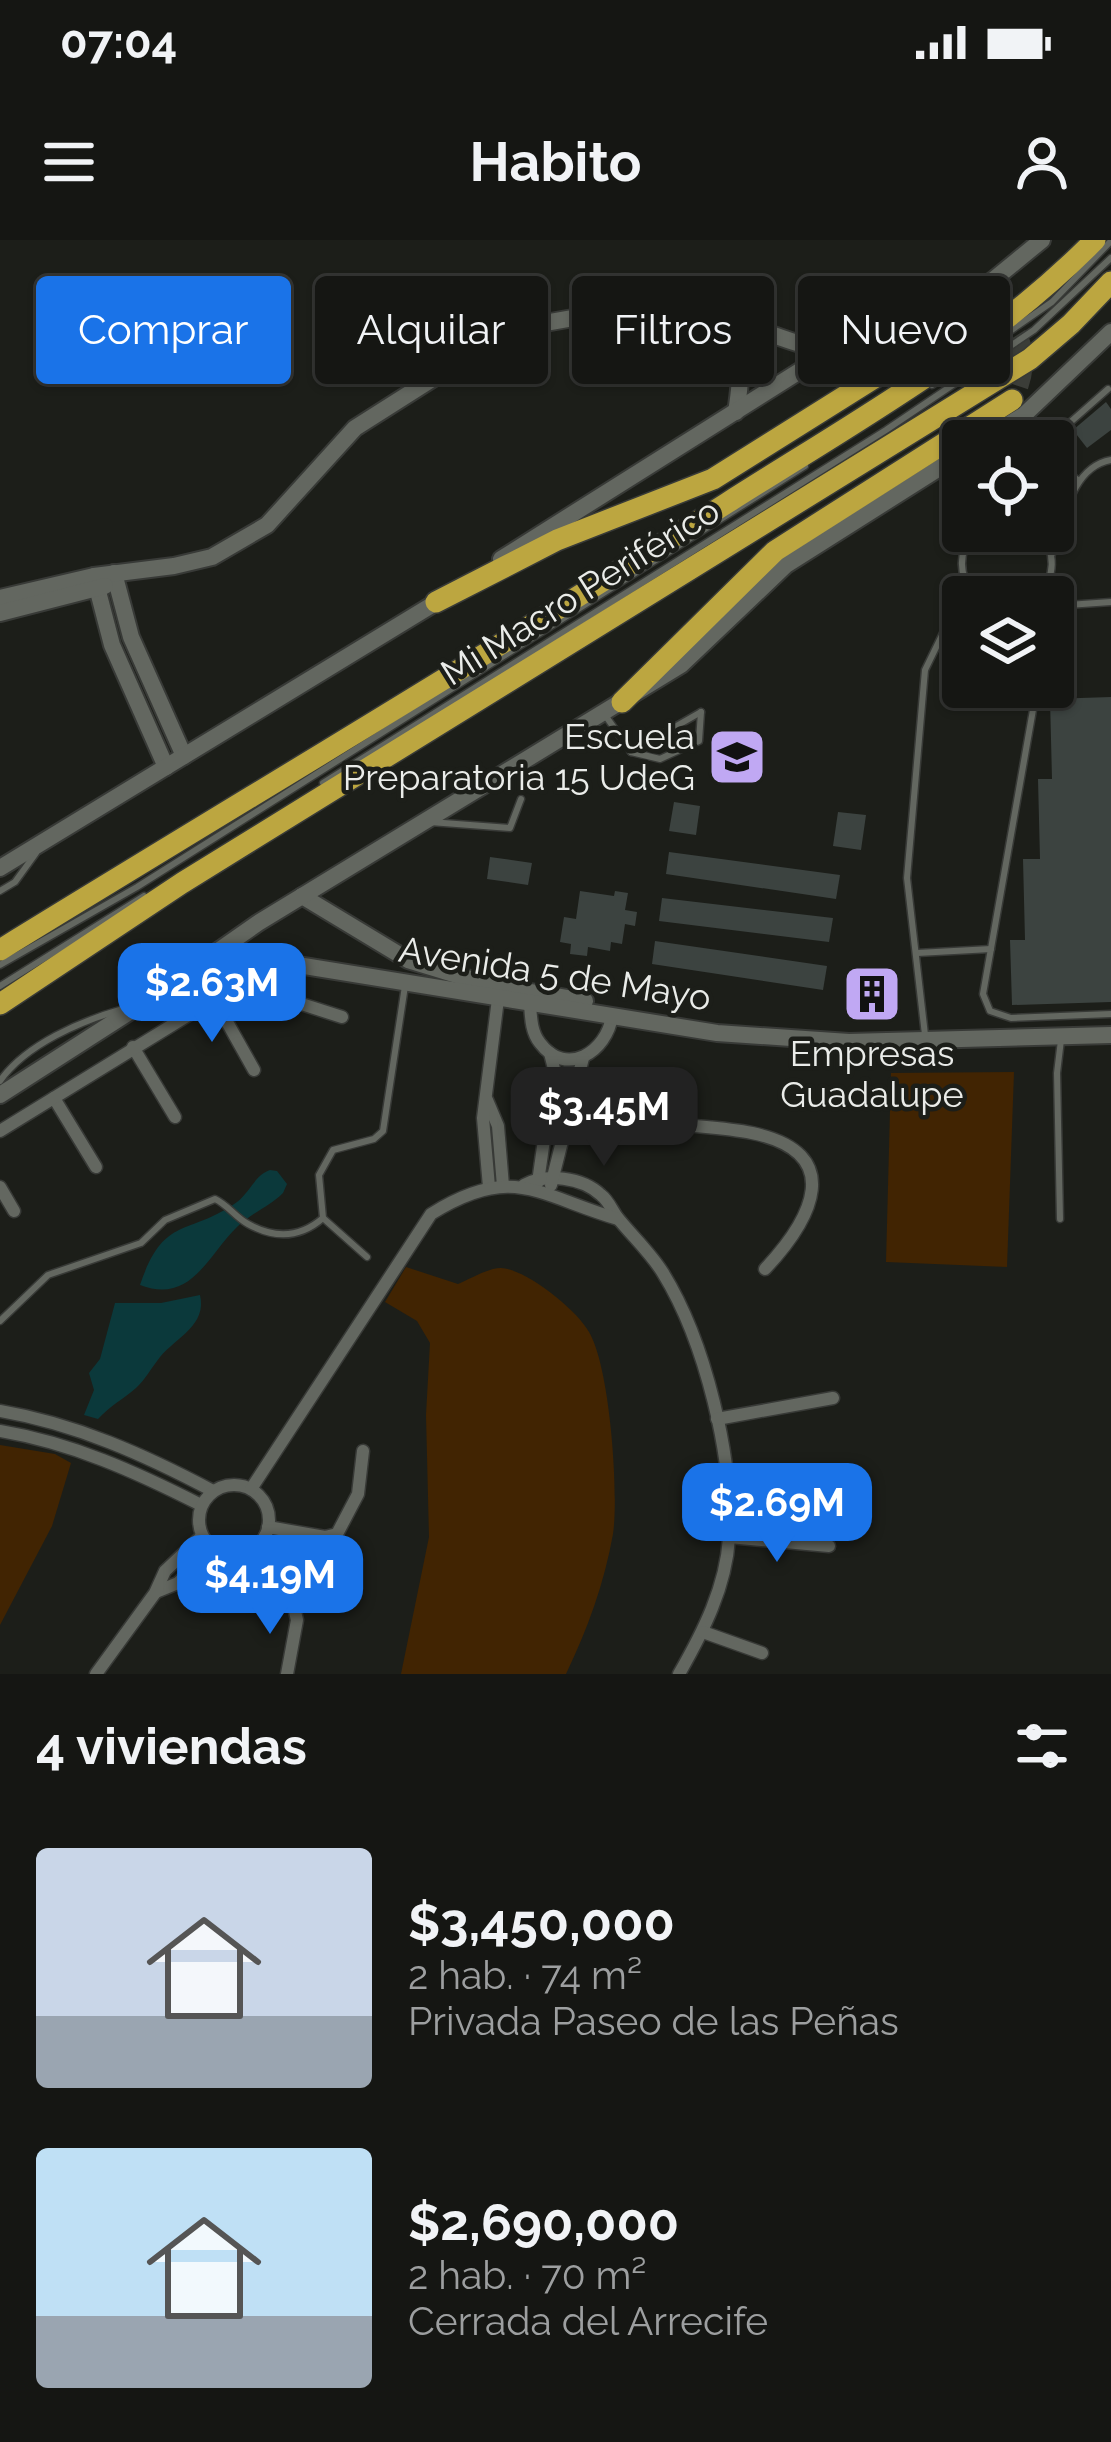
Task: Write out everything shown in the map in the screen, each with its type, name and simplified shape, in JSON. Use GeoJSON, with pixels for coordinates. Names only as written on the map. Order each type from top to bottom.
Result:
{"type":"FeatureCollection","features":[{"type":"Feature","properties":{"kind":"highway"},"geometry":{"type":"LineString","coordinates":[[0,950],[508,643],[972,346],[1058,278],[1095,240]]}},
{"type":"Feature","properties":{"kind":"highway"},"geometry":{"type":"LineString","coordinates":[[0,1004],[182,883],[1030,358],[1111,282]]}},
{"type":"Feature","properties":{"kind":"highway"},"geometry":{"type":"LineString","coordinates":[[436,602],[557,540],[713,479],[864,384]]}},
{"type":"Feature","properties":{"kind":"highway"},"geometry":{"type":"LineString","coordinates":[[613,707],[775,551],[1012,400]]}},
{"type":"Feature","properties":{"kind":"main road"},"geometry":{"type":"LineString","coordinates":[[998,276],[1042,240]]}},
{"type":"Feature","properties":{"kind":"main road"},"geometry":{"type":"LineString","coordinates":[[0,598],[212,557],[267,525],[355,428],[511,329],[572,318]]}},
{"type":"Feature","properties":{"kind":"main road"},"geometry":{"type":"LineString","coordinates":[[1016,420],[1111,332]]}},
{"type":"Feature","properties":{"kind":"main road"},"geometry":{"type":"LineString","coordinates":[[0,868],[436,602],[798,372]]}},
{"type":"Feature","properties":{"kind":"main road"},"geometry":{"type":"LineString","coordinates":[[736,412],[740,384]]}},
{"type":"Feature","properties":{"kind":"main road"},"geometry":{"type":"LineString","coordinates":[[0,1095],[302,896],[681,664],[786,565],[942,466]]}},
{"type":"Feature","properties":{"kind":"main road"},"geometry":{"type":"LineString","coordinates":[[115,578],[131,638],[184,756]]}},
{"type":"Feature","properties":{"kind":"main road"},"geometry":{"type":"LineString","coordinates":[[0,613],[95,582]]}},
{"type":"Feature","properties":{"kind":"main road"},"geometry":{"type":"LineString","coordinates":[[95,582],[112,645],[166,767]]}},
{"type":"Feature","properties":{"kind":"main road"},"geometry":{"type":"LineString","coordinates":[[112,645],[131,638]]}},
{"type":"Feature","properties":{"kind":"main road","name":"Avenida 5 de Mayo"},"geometry":{"type":"LineString","coordinates":[[302,896],[408,960],[493,986],[712,1022],[883,1039]]}},
{"type":"Feature","properties":{"kind":"main road","name":"Avenida 5 de Mayo"},"geometry":{"type":"LineString","coordinates":[[218,952],[717,1033],[849,1042],[1111,1035]]}},
{"type":"Feature","properties":{"kind":"street"},"geometry":{"type":"LineString","coordinates":[[0,1131],[239,984],[342,1017]]}},
{"type":"Feature","properties":{"kind":"street"},"geometry":{"type":"LineString","coordinates":[[213,997],[254,1070]]}},
{"type":"Feature","properties":{"kind":"street"},"geometry":{"type":"LineString","coordinates":[[496,1186],[483,1147],[499,998]]}},
{"type":"Feature","properties":{"kind":"street"},"geometry":{"type":"LineString","coordinates":[[530,1004],[535,1036],[560,1058],[583,1058],[602,1046],[612,1016]]}},
{"type":"Feature","properties":{"kind":"street"},"geometry":{"type":"LineString","coordinates":[[134,1047],[175,1118]]}},
{"type":"Feature","properties":{"kind":"street"},"geometry":{"type":"LineString","coordinates":[[540,1185],[554,1069],[550,1053]]}},
{"type":"Feature","properties":{"kind":"street"},"geometry":{"type":"LineString","coordinates":[[540,1185],[568,1118],[583,1058]]}},
{"type":"Feature","properties":{"kind":"street"},"geometry":{"type":"LineString","coordinates":[[53,1097],[95,1167]]}},
{"type":"Feature","properties":{"kind":"street"},"geometry":{"type":"LineString","coordinates":[[549,1097],[614,1108],[647,1120],[756,1134],[792,1148],[806,1160],[812,1177],[811,1206],[786,1247],[765,1269]]}},
{"type":"Feature","properties":{"kind":"street"},"geometry":{"type":"LineString","coordinates":[[547,1114],[611,1125],[647,1120]]}},
{"type":"Feature","properties":{"kind":"street"},"geometry":{"type":"LineString","coordinates":[[251,1489],[431,1214],[461,1195],[496,1186],[572,1181],[600,1193],[642,1242],[675,1295],[717,1419],[729,1537],[722,1583],[679,1674]]}},
{"type":"Feature","properties":{"kind":"street"},"geometry":{"type":"LineString","coordinates":[[540,1185],[619,1220]]}},
{"type":"Feature","properties":{"kind":"street"},"geometry":{"type":"LineString","coordinates":[[0,1187],[14,1211]]}},
{"type":"Feature","properties":{"kind":"street"},"geometry":{"type":"LineString","coordinates":[[717,1419],[833,1397]]}},
{"type":"Feature","properties":{"kind":"street"},"geometry":{"type":"LineString","coordinates":[[0,1411],[42,1418],[99,1438],[213,1491]]}},
{"type":"Feature","properties":{"kind":"street"},"geometry":{"type":"LineString","coordinates":[[0,1431],[92,1455],[201,1505]]}},
{"type":"Feature","properties":{"kind":"street"},"geometry":{"type":"LineString","coordinates":[[244,1553],[267,1532],[337,1534],[358,1494],[363,1451]]}},
{"type":"Feature","properties":{"kind":"street"},"geometry":{"type":"LineString","coordinates":[[287,1674],[297,1619],[293,1578],[266,1545],[268,1510],[251,1489],[232,1484],[213,1491],[198,1515],[202,1536],[222,1553],[255,1556],[277,1588],[291,1594]]}},
{"type":"Feature","properties":{"kind":"street"},"geometry":{"type":"LineString","coordinates":[[96,1674],[165,1571],[202,1536]]}},
{"type":"Feature","properties":{"kind":"street"},"geometry":{"type":"LineString","coordinates":[[729,1537],[829,1546]]}},
{"type":"Feature","properties":{"kind":"street"},"geometry":{"type":"LineString","coordinates":[[155,1592],[178,1583],[213,1548]]}},
{"type":"Feature","properties":{"kind":"street"},"geometry":{"type":"LineString","coordinates":[[703,1631],[762,1653]]}},
{"type":"Feature","properties":{"kind":"lane","name":"Mi Macro Periférico"},"geometry":{"type":"LineString","coordinates":[[0,964],[158,874],[994,345],[1052,302],[1111,241]]}},
{"type":"Feature","properties":{"kind":"lane","name":"Mi Macro Periférico"},"geometry":{"type":"LineString","coordinates":[[0,986],[886,430],[1034,330],[1111,258]]}},
{"type":"Feature","properties":{"kind":"lane"},"geometry":{"type":"LineString","coordinates":[[1073,420],[1108,389]]}},
{"type":"Feature","properties":{"kind":"lane"},"geometry":{"type":"LineString","coordinates":[[1049,576],[1052,554],[1078,480],[1089,469],[1111,460]]}},
{"type":"Feature","properties":{"kind":"lane"},"geometry":{"type":"LineString","coordinates":[[1074,477],[1078,480]]}},
{"type":"Feature","properties":{"kind":"lane"},"geometry":{"type":"LineString","coordinates":[[1074,605],[1111,602]]}},
{"type":"Feature","properties":{"kind":"lane"},"geometry":{"type":"LineString","coordinates":[[925,1039],[907,878],[925,670],[942,635]]}},
{"type":"Feature","properties":{"kind":"lane"},"geometry":{"type":"LineString","coordinates":[[613,707],[631,752]]}},
{"type":"Feature","properties":{"kind":"lane"},"geometry":{"type":"LineString","coordinates":[[1033,708],[983,994],[990,1011],[1011,1018],[1111,1014]]}},
{"type":"Feature","properties":{"kind":"lane"},"geometry":{"type":"LineString","coordinates":[[701,712],[698,741],[660,759],[631,752],[701,712]]}},
{"type":"Feature","properties":{"kind":"lane"},"geometry":{"type":"LineString","coordinates":[[427,822],[509,828],[521,799]]}},
{"type":"Feature","properties":{"kind":"lane"},"geometry":{"type":"LineString","coordinates":[[0,891],[15,882],[45,841]]}},
{"type":"Feature","properties":{"kind":"lane"},"geometry":{"type":"LineString","coordinates":[[916,953],[991,949]]}},
{"type":"Feature","properties":{"kind":"lane"},"geometry":{"type":"LineString","coordinates":[[367,1257],[323,1218],[319,1175],[333,1150],[374,1139],[383,1131],[405,983]]}},
{"type":"Feature","properties":{"kind":"lane"},"geometry":{"type":"LineString","coordinates":[[0,1082],[10,1066],[83,1020],[146,1002]]}},
{"type":"Feature","properties":{"kind":"lane"},"geometry":{"type":"LineString","coordinates":[[1060,1219],[1057,1073],[1061,1036]]}},
{"type":"Feature","properties":{"kind":"lane"},"geometry":{"type":"LineString","coordinates":[[0,1321],[49,1275],[141,1243],[165,1220],[215,1199],[244,1222],[275,1235],[307,1233],[323,1218]]}},
{"type":"Feature","properties":{"kind":"shaded area"},"geometry":{"type":"Polygon","coordinates":[[[1014,1072],[1007,1267],[886,1262],[891,1073],[1014,1072]]]}},
{"type":"Feature","properties":{"kind":"shaded area"},"geometry":{"type":"Polygon","coordinates":[[[406,1267],[458,1284],[496,1268],[524,1275],[574,1313],[596,1349],[611,1431],[613,1534],[594,1606],[566,1674],[401,1674],[429,1537],[426,1415],[430,1343],[417,1321],[385,1302],[406,1267]]]}},
{"type":"Feature","properties":{"kind":"shaded area"},"geometry":{"type":"Polygon","coordinates":[[[0,1445],[55,1454],[71,1463],[52,1526],[0,1625],[0,1445]]]}},
{"type":"Feature","properties":{"kind":"water"},"geometry":{"type":"Polygon","coordinates":[[[270,1170],[277,1171],[287,1184],[283,1193],[237,1227],[197,1274],[173,1288],[140,1285],[149,1262],[168,1237],[237,1202],[270,1170]]]}},
{"type":"Feature","properties":{"kind":"water"},"geometry":{"type":"Polygon","coordinates":[[[200,1295],[195,1323],[139,1385],[98,1419],[84,1415],[94,1390],[89,1373],[100,1359],[115,1303],[161,1303],[200,1295]]]}},
{"type":"Feature","properties":{"kind":"building"},"geometry":{"type":"Polygon","coordinates":[[[1106,402],[1111,409],[1111,430],[1087,448],[1074,429],[1106,402]]]}},
{"type":"Feature","properties":{"kind":"building"},"geometry":{"type":"Polygon","coordinates":[[[1111,697],[1111,1002],[1012,1005],[1010,940],[1025,940],[1023,859],[1040,859],[1038,779],[1052,779],[1050,708],[1074,708],[1074,698],[1111,697]]]}},
{"type":"Feature","properties":{"kind":"building"},"geometry":{"type":"Polygon","coordinates":[[[674,802],[700,806],[696,835],[669,831],[674,802]]]}},
{"type":"Feature","properties":{"kind":"building"},"geometry":{"type":"Polygon","coordinates":[[[838,812],[866,815],[861,850],[833,846],[838,812]]]}},
{"type":"Feature","properties":{"kind":"building"},"geometry":{"type":"Polygon","coordinates":[[[669,852],[840,875],[836,899],[666,874],[669,852]]]}},
{"type":"Feature","properties":{"kind":"building"},"geometry":{"type":"Polygon","coordinates":[[[490,857],[532,863],[528,885],[487,879],[490,857]]]}},
{"type":"Feature","properties":{"kind":"building"},"geometry":{"type":"Polygon","coordinates":[[[580,891],[628,893],[625,910],[637,912],[635,926],[625,924],[622,944],[611,942],[610,951],[588,947],[587,956],[570,954],[571,944],[560,942],[564,917],[576,919],[580,891]]]}},
{"type":"Feature","properties":{"kind":"building"},"geometry":{"type":"Polygon","coordinates":[[[662,898],[833,918],[829,942],[659,921],[662,898]]]}},
{"type":"Feature","properties":{"kind":"building"},"geometry":{"type":"Polygon","coordinates":[[[655,941],[827,966],[823,990],[652,964],[655,941]]]}},
{"type":"Feature","properties":{"kind":"tunnel"},"geometry":{"type":"LineString","coordinates":[[1010,328],[1022,350],[1012,400]]}},
{"type":"Feature","properties":{"kind":"place","name":"Escuela Preparatoria 15 UdeG"},"geometry":{"type":"Point","coordinates":[737,757]}},
{"type":"Feature","properties":{"kind":"place","name":"Empresas Guadalupe"},"geometry":{"type":"Point","coordinates":[872,994]}}]}
